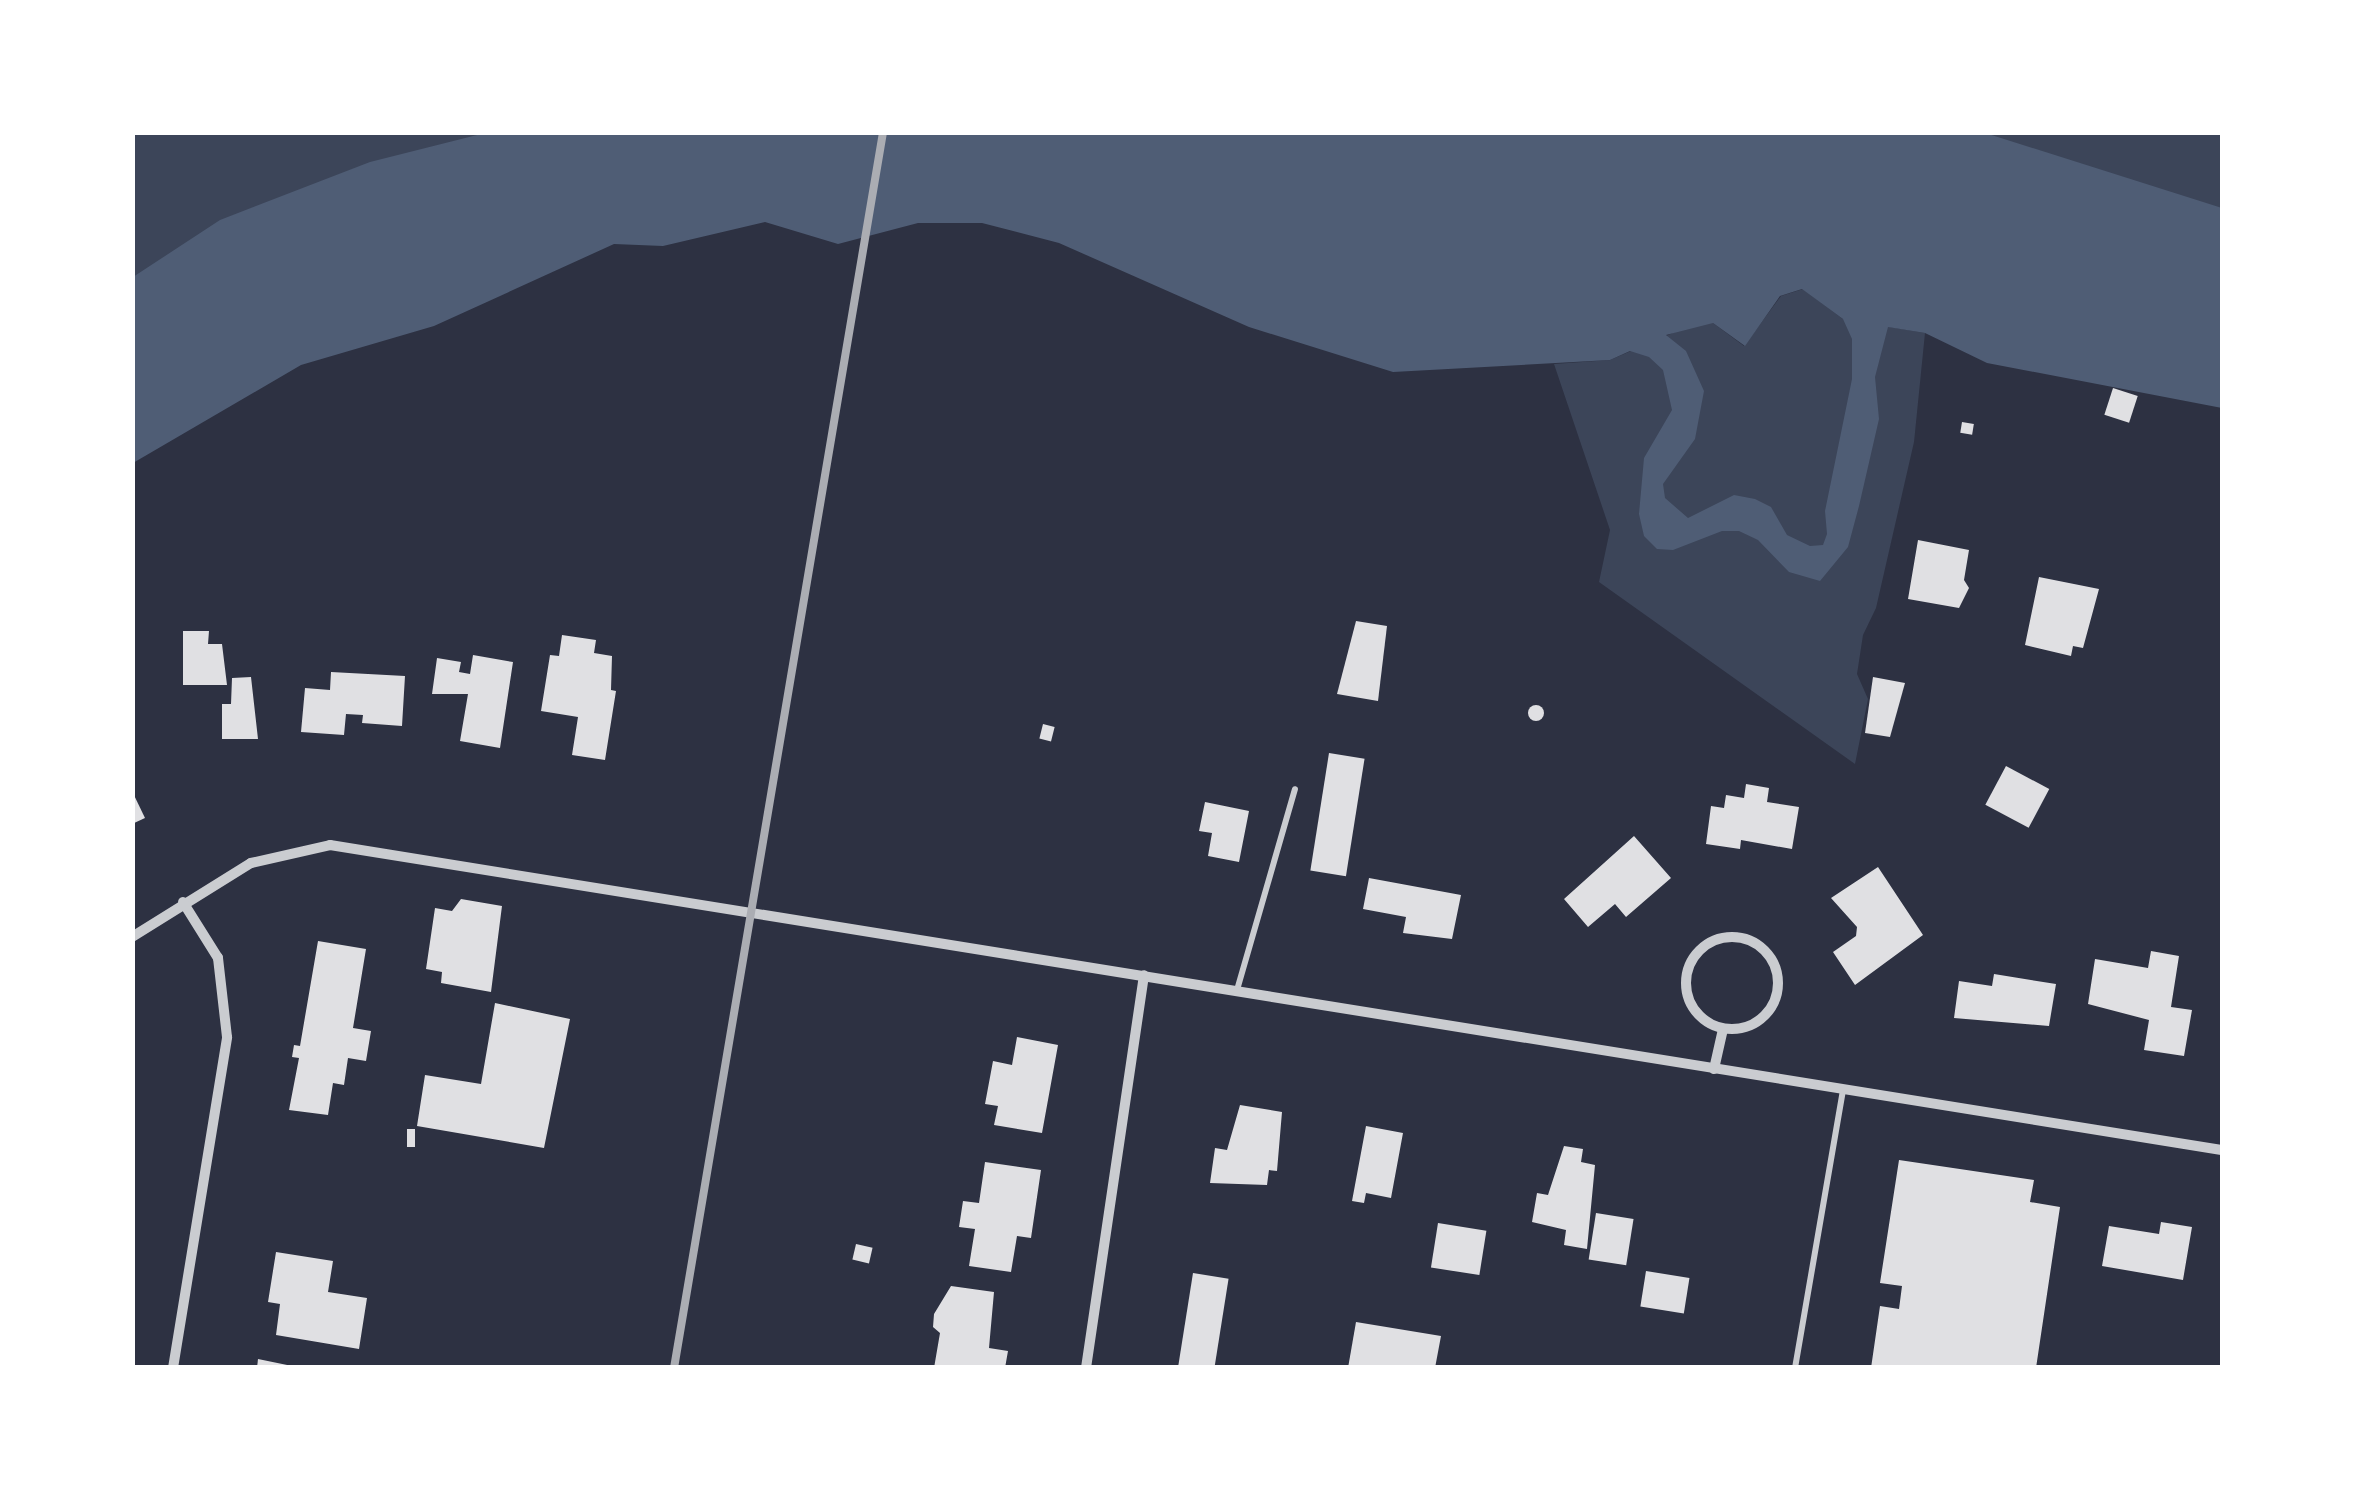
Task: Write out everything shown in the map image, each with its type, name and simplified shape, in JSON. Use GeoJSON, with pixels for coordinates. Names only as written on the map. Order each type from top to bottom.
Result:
{"type":"FeatureCollection","features":[{"type":"Feature","properties":{"kind":"street"},"geometry":{"type":"LineString","coordinates":[[132,938],[251,862],[330,844],[2222,1150]]}},
{"type":"Feature","properties":{"kind":"street"},"geometry":{"type":"LineString","coordinates":[[173,1368],[227,1037],[218,958],[183,902]]}},
{"type":"Feature","properties":{"kind":"street"},"geometry":{"type":"LineString","coordinates":[[1715,939],[1749,940],[1774,963],[1776,997],[1756,1024],[1722,1030],[1694,1011],[1686,996],[1690,962],[1715,939]]}},
{"type":"Feature","properties":{"kind":"street"},"geometry":{"type":"LineString","coordinates":[[1086,1368],[1144,975]]}},
{"type":"Feature","properties":{"kind":"street"},"geometry":{"type":"LineString","coordinates":[[1714,1069],[1722,1030]]}},
{"type":"Feature","properties":{"kind":"lane"},"geometry":{"type":"LineString","coordinates":[[1236,990],[1295,789]]}},
{"type":"Feature","properties":{"kind":"lane"},"geometry":{"type":"LineString","coordinates":[[1794,1368],[1843,1089]]}},
{"type":"Feature","properties":{"kind":"shaded area"},"geometry":{"type":"Polygon","coordinates":[[[1982,132],[2222,208],[2222,408],[1987,363],[1925,333],[1888,327],[1875,377],[1879,419],[1859,506],[1848,547],[1820,581],[1789,572],[1758,540],[1739,531],[1722,531],[1673,550],[1657,549],[1644,536],[1639,514],[1644,458],[1672,410],[1663,370],[1649,357],[1630,351],[1610,360],[1393,372],[1249,327],[1059,243],[982,223],[918,223],[838,244],[765,222],[663,246],[614,244],[434,326],[301,365],[133,463],[133,277],[220,220],[370,162],[485,133],[1982,132]],[[1802,289],[1780,296],[1745,346],[1713,323],[1666,335],[1686,351],[1704,391],[1695,439],[1663,484],[1665,498],[1688,518],[1734,495],[1755,499],[1771,507],[1787,535],[1810,546],[1823,545],[1827,534],[1825,511],[1852,379],[1852,339],[1843,319],[1802,289]]]}},
{"type":"Feature","properties":{"kind":"shaded area"},"geometry":{"type":"Polygon","coordinates":[[[133,133],[2222,133],[2222,311],[757,156],[133,379],[133,133]]]}},
{"type":"Feature","properties":{"kind":"shaded area"},"geometry":{"type":"Polygon","coordinates":[[[1803,289],[1843,319],[1925,333],[1914,442],[1876,608],[1863,635],[1857,674],[1868,699],[1855,764],[1599,582],[1610,530],[1554,364],[1610,360],[1696,323],[1713,323],[1744,346],[1781,296],[1803,289]]]}},
{"type":"Feature","properties":{"kind":"building"},"geometry":{"type":"Polygon","coordinates":[[[2113,388],[2138,396],[2129,423],[2104,415],[2113,388]]]}},
{"type":"Feature","properties":{"kind":"building"},"geometry":{"type":"Polygon","coordinates":[[[1962,422],[1974,424],[1972,435],[1960,433],[1962,422]]]}},
{"type":"Feature","properties":{"kind":"building"},"geometry":{"type":"Polygon","coordinates":[[[1918,540],[1969,550],[1964,580],[1969,588],[1959,608],[1908,599],[1918,540]]]}},
{"type":"Feature","properties":{"kind":"building"},"geometry":{"type":"Polygon","coordinates":[[[2039,577],[2099,589],[2083,648],[2073,646],[2071,656],[2025,645],[2039,577]]]}},
{"type":"Feature","properties":{"kind":"building"},"geometry":{"type":"Polygon","coordinates":[[[1356,621],[1387,626],[1378,701],[1337,694],[1356,621]]]}},
{"type":"Feature","properties":{"kind":"building"},"geometry":{"type":"Polygon","coordinates":[[[183,631],[209,631],[208,644],[222,644],[227,685],[183,685],[183,631]]]}},
{"type":"Feature","properties":{"kind":"building"},"geometry":{"type":"Polygon","coordinates":[[[562,635],[596,640],[594,653],[612,656],[611,690],[616,691],[605,760],[572,755],[578,717],[541,711],[550,655],[559,656],[562,635]]]}},
{"type":"Feature","properties":{"kind":"building"},"geometry":{"type":"Polygon","coordinates":[[[473,655],[513,662],[500,748],[460,741],[468,694],[432,694],[437,658],[461,662],[459,672],[470,674],[473,655]]]}},
{"type":"Feature","properties":{"kind":"building"},"geometry":{"type":"Polygon","coordinates":[[[331,672],[405,676],[402,726],[362,723],[363,715],[346,714],[344,735],[301,732],[305,688],[330,690],[331,672]]]}},
{"type":"Feature","properties":{"kind":"building"},"geometry":{"type":"Polygon","coordinates":[[[251,677],[258,739],[222,739],[222,704],[231,704],[232,678],[251,677]]]}},
{"type":"Feature","properties":{"kind":"building"},"geometry":{"type":"Polygon","coordinates":[[[1873,677],[1905,683],[1890,737],[1865,733],[1873,677]]]}},
{"type":"Feature","properties":{"kind":"building"},"geometry":{"type":"Polygon","coordinates":[[[1536,705],[1544,713],[1536,721],[1528,713],[1536,705]]]}},
{"type":"Feature","properties":{"kind":"building"},"geometry":{"type":"Polygon","coordinates":[[[1043,724],[1055,727],[1051,741],[1039,739],[1043,724]]]}},
{"type":"Feature","properties":{"kind":"building"},"geometry":{"type":"Polygon","coordinates":[[[1329,753],[1365,759],[1346,876],[1310,871],[1329,753]]]}},
{"type":"Feature","properties":{"kind":"building"},"geometry":{"type":"Polygon","coordinates":[[[2006,766],[2049,789],[2029,828],[1985,805],[2006,766]]]}},
{"type":"Feature","properties":{"kind":"building"},"geometry":{"type":"Polygon","coordinates":[[[1746,784],[1769,788],[1767,802],[1799,807],[1792,849],[1741,840],[1740,849],[1706,844],[1711,806],[1724,808],[1726,795],[1744,798],[1746,784]]]}},
{"type":"Feature","properties":{"kind":"building"},"geometry":{"type":"Polygon","coordinates":[[[132,791],[145,818],[132,824],[132,791]]]}},
{"type":"Feature","properties":{"kind":"building"},"geometry":{"type":"Polygon","coordinates":[[[1205,802],[1249,811],[1239,862],[1208,856],[1212,833],[1199,831],[1205,802]]]}},
{"type":"Feature","properties":{"kind":"building"},"geometry":{"type":"Polygon","coordinates":[[[1634,836],[1671,878],[1626,917],[1615,904],[1588,927],[1564,899],[1634,836]]]}},
{"type":"Feature","properties":{"kind":"building"},"geometry":{"type":"Polygon","coordinates":[[[1878,867],[1923,935],[1855,985],[1833,952],[1856,936],[1857,927],[1831,898],[1878,867]]]}},
{"type":"Feature","properties":{"kind":"building"},"geometry":{"type":"Polygon","coordinates":[[[1369,878],[1461,895],[1452,939],[1403,933],[1406,917],[1363,909],[1369,878]]]}},
{"type":"Feature","properties":{"kind":"building"},"geometry":{"type":"Polygon","coordinates":[[[461,899],[502,906],[491,992],[441,983],[442,972],[426,969],[435,908],[452,911],[461,899]]]}},
{"type":"Feature","properties":{"kind":"building"},"geometry":{"type":"Polygon","coordinates":[[[318,941],[366,949],[353,1028],[371,1031],[366,1061],[348,1058],[344,1085],[333,1083],[328,1115],[289,1110],[299,1058],[292,1057],[294,1045],[300,1046],[318,941]]]}},
{"type":"Feature","properties":{"kind":"building"},"geometry":{"type":"Polygon","coordinates":[[[2151,951],[2179,956],[2171,1007],[2192,1010],[2184,1056],[2144,1050],[2149,1020],[2088,1004],[2095,959],[2148,968],[2151,951]]]}},
{"type":"Feature","properties":{"kind":"building"},"geometry":{"type":"Polygon","coordinates":[[[1994,974],[2056,984],[2049,1026],[1954,1018],[1959,981],[1992,986],[1994,974]]]}},
{"type":"Feature","properties":{"kind":"building"},"geometry":{"type":"Polygon","coordinates":[[[495,1003],[570,1019],[544,1148],[417,1126],[425,1075],[481,1084],[495,1003]]]}},
{"type":"Feature","properties":{"kind":"building"},"geometry":{"type":"Polygon","coordinates":[[[1017,1037],[1058,1045],[1042,1133],[994,1125],[998,1106],[985,1104],[993,1061],[1012,1065],[1017,1037]]]}},
{"type":"Feature","properties":{"kind":"building"},"geometry":{"type":"Polygon","coordinates":[[[1240,1105],[1282,1112],[1277,1171],[1269,1170],[1267,1185],[1210,1183],[1215,1148],[1227,1150],[1240,1105]]]}},
{"type":"Feature","properties":{"kind":"building"},"geometry":{"type":"Polygon","coordinates":[[[1366,1126],[1403,1133],[1391,1198],[1366,1193],[1364,1203],[1352,1201],[1366,1126]]]}},
{"type":"Feature","properties":{"kind":"building"},"geometry":{"type":"Polygon","coordinates":[[[407,1129],[415,1129],[415,1147],[407,1147],[407,1129]]]}},
{"type":"Feature","properties":{"kind":"building"},"geometry":{"type":"Polygon","coordinates":[[[1564,1146],[1583,1149],[1581,1162],[1595,1165],[1587,1249],[1564,1245],[1566,1230],[1532,1222],[1537,1193],[1548,1195],[1564,1146]]]}},
{"type":"Feature","properties":{"kind":"building"},"geometry":{"type":"Polygon","coordinates":[[[1899,1160],[2034,1180],[2030,1202],[2060,1207],[2036,1368],[1871,1368],[1880,1306],[1899,1309],[1902,1286],[1880,1283],[1899,1160]]]}},
{"type":"Feature","properties":{"kind":"building"},"geometry":{"type":"Polygon","coordinates":[[[985,1162],[1041,1170],[1031,1238],[1017,1236],[1011,1272],[969,1266],[975,1229],[959,1227],[963,1201],[979,1203],[985,1162]]]}},
{"type":"Feature","properties":{"kind":"building"},"geometry":{"type":"Polygon","coordinates":[[[1596,1213],[1634,1219],[1626,1265],[1589,1259],[1596,1213]]]}},
{"type":"Feature","properties":{"kind":"building"},"geometry":{"type":"Polygon","coordinates":[[[2161,1222],[2192,1227],[2183,1280],[2102,1266],[2109,1226],[2159,1234],[2161,1222]]]}},
{"type":"Feature","properties":{"kind":"building"},"geometry":{"type":"Polygon","coordinates":[[[1438,1223],[1486,1231],[1479,1275],[1431,1267],[1438,1223]]]}},
{"type":"Feature","properties":{"kind":"building"},"geometry":{"type":"Polygon","coordinates":[[[856,1244],[873,1248],[869,1263],[852,1260],[856,1244]]]}},
{"type":"Feature","properties":{"kind":"building"},"geometry":{"type":"Polygon","coordinates":[[[276,1252],[333,1261],[328,1292],[367,1298],[359,1349],[276,1335],[280,1304],[268,1302],[276,1252]]]}},
{"type":"Feature","properties":{"kind":"building"},"geometry":{"type":"Polygon","coordinates":[[[1646,1271],[1689,1278],[1684,1313],[1640,1307],[1646,1271]]]}},
{"type":"Feature","properties":{"kind":"building"},"geometry":{"type":"Polygon","coordinates":[[[1193,1273],[1229,1279],[1214,1368],[1178,1368],[1193,1273]]]}},
{"type":"Feature","properties":{"kind":"building"},"geometry":{"type":"Polygon","coordinates":[[[951,1286],[994,1292],[989,1348],[1008,1351],[1005,1368],[934,1368],[940,1333],[933,1327],[934,1314],[951,1286]]]}},
{"type":"Feature","properties":{"kind":"building"},"geometry":{"type":"Polygon","coordinates":[[[1356,1322],[1441,1336],[1435,1368],[1348,1368],[1356,1322]]]}},
{"type":"Feature","properties":{"kind":"building"},"geometry":{"type":"Polygon","coordinates":[[[258,1359],[292,1366],[292,1368],[257,1368],[258,1359]]]}},
{"type":"Feature","properties":{"kind":"railway"},"geometry":{"type":"LineString","coordinates":[[674,1368],[883,132]]}}]}
